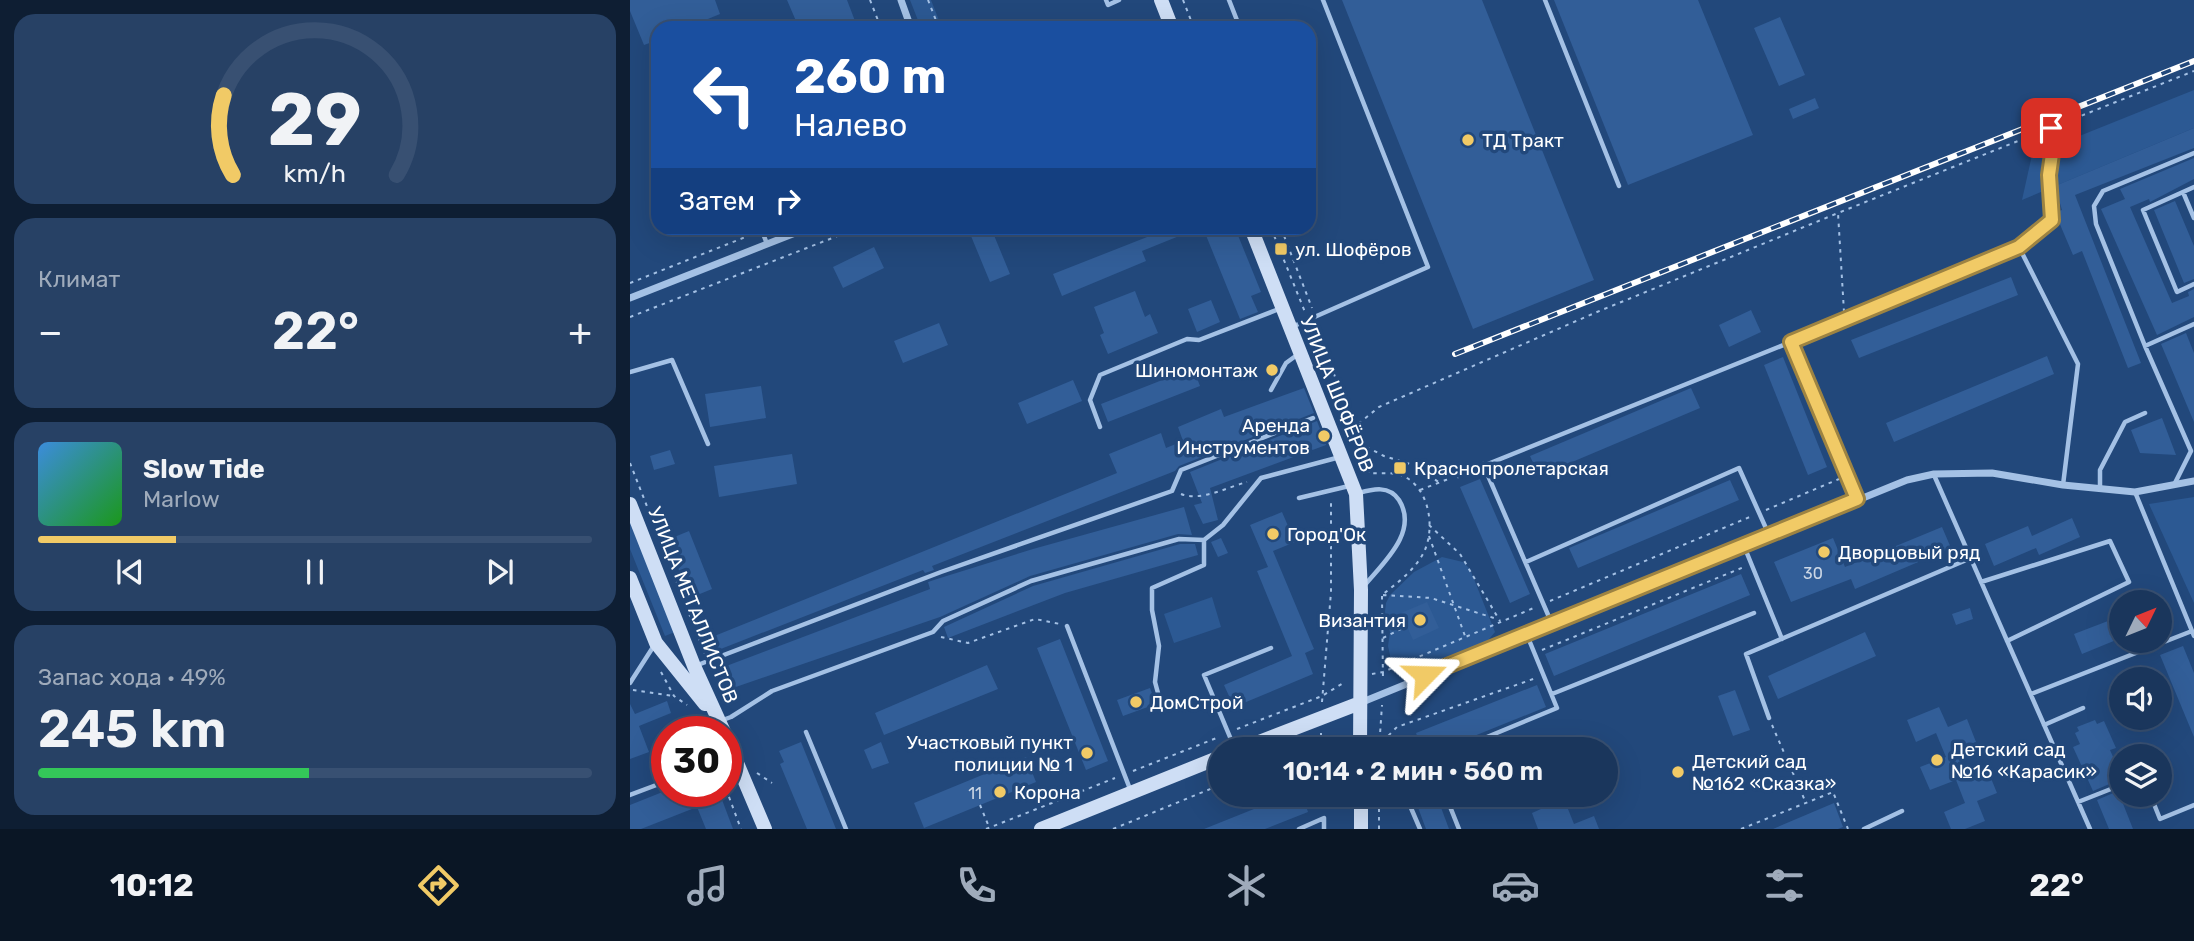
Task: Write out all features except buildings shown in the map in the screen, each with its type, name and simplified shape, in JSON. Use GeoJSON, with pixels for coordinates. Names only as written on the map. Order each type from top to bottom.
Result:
{"type":"FeatureCollection","features":[{"type":"Feature","properties":{"kind":"street"},"geometry":{"type":"LineString","coordinates":[[901,0],[908,21]]}},
{"type":"Feature","properties":{"kind":"street"},"geometry":{"type":"LineString","coordinates":[[1161,0],[1169,21]]}},
{"type":"Feature","properties":{"kind":"street"},"geometry":{"type":"LineString","coordinates":[[630,298],[790,235]]}},
{"type":"Feature","properties":{"kind":"street","name":"УЛИЦА ШОФЁРОВ"},"geometry":{"type":"LineString","coordinates":[[1254,235],[1354,489],[1361,590],[1360,703],[1364,737]]}},
{"type":"Feature","properties":{"kind":"street"},"geometry":{"type":"LineString","coordinates":[[1272,737],[1907,480],[1934,474],[1992,473],[2063,485],[2135,492],[2194,481]]}},
{"type":"Feature","properties":{"kind":"street","name":"УЛИЦА МЕТАЛЛИСТОВ"},"geometry":{"type":"LineString","coordinates":[[630,503],[701,664],[719,716]]}},
{"type":"Feature","properties":{"kind":"street","name":"УЛИЦА МЕТАЛЛИСТОВ"},"geometry":{"type":"LineString","coordinates":[[630,578],[656,643],[714,716]]}},
{"type":"Feature","properties":{"kind":"street"},"geometry":{"type":"LineString","coordinates":[[1041,829],[1208,762]]}},
{"type":"Feature","properties":{"kind":"street"},"geometry":{"type":"LineString","coordinates":[[742,780],[765,829]]}},
{"type":"Feature","properties":{"kind":"street"},"geometry":{"type":"LineString","coordinates":[[1361,807],[1362,829]]}},
{"type":"Feature","properties":{"kind":"lane"},"geometry":{"type":"LineString","coordinates":[[1106,0],[1108,5],[1119,0]]}},
{"type":"Feature","properties":{"kind":"lane"},"geometry":{"type":"LineString","coordinates":[[1229,0],[1237,21]]}},
{"type":"Feature","properties":{"kind":"lane"},"geometry":{"type":"LineString","coordinates":[[1290,328],[1427,267],[1323,0]]}},
{"type":"Feature","properties":{"kind":"lane"},"geometry":{"type":"LineString","coordinates":[[1545,0],[1619,186]]}},
{"type":"Feature","properties":{"kind":"lane"},"geometry":{"type":"LineString","coordinates":[[1458,476],[2019,247],[2052,220],[2049,175],[2054,140],[2051,128]]}},
{"type":"Feature","properties":{"kind":"lane"},"geometry":{"type":"LineString","coordinates":[[2174,485],[2191,451],[2096,225],[2094,205],[2103,191],[2194,153]]}},
{"type":"Feature","properties":{"kind":"lane"},"geometry":{"type":"LineString","coordinates":[[2194,187],[2143,209],[2177,292],[2194,284]]}},
{"type":"Feature","properties":{"kind":"lane"},"geometry":{"type":"LineString","coordinates":[[2183,192],[2194,218]]}},
{"type":"Feature","properties":{"kind":"lane"},"geometry":{"type":"LineString","coordinates":[[763,235],[766,244]]}},
{"type":"Feature","properties":{"kind":"lane"},"geometry":{"type":"LineString","coordinates":[[2019,247],[2078,364],[2063,485]]}},
{"type":"Feature","properties":{"kind":"lane"},"geometry":{"type":"LineString","coordinates":[[1100,427],[1090,400],[1100,374],[1187,339],[1199,341],[1282,308]]}},
{"type":"Feature","properties":{"kind":"lane"},"geometry":{"type":"LineString","coordinates":[[2145,346],[2194,325]]}},
{"type":"Feature","properties":{"kind":"lane"},"geometry":{"type":"LineString","coordinates":[[1791,342],[1857,499]]}},
{"type":"Feature","properties":{"kind":"lane"},"geometry":{"type":"LineString","coordinates":[[1271,390],[1286,363],[1300,353]]}},
{"type":"Feature","properties":{"kind":"lane"},"geometry":{"type":"LineString","coordinates":[[630,372],[672,360],[708,444]]}},
{"type":"Feature","properties":{"kind":"lane"},"geometry":{"type":"LineString","coordinates":[[2099,489],[2100,470],[2125,422],[2145,413]]}},
{"type":"Feature","properties":{"kind":"lane"},"geometry":{"type":"LineString","coordinates":[[701,664],[941,572],[1172,491],[1181,470],[1313,418]]}},
{"type":"Feature","properties":{"kind":"lane"},"geometry":{"type":"LineString","coordinates":[[733,716],[772,691],[933,632],[943,621],[1031,581],[1179,539],[1204,540],[1223,525],[1261,478],[1341,457]]}},
{"type":"Feature","properties":{"kind":"lane"},"geometry":{"type":"LineString","coordinates":[[1483,464],[1552,624]]}},
{"type":"Feature","properties":{"kind":"lane"},"geometry":{"type":"LineString","coordinates":[[1526,562],[1739,468],[1769,535]]}},
{"type":"Feature","properties":{"kind":"lane"},"geometry":{"type":"LineString","coordinates":[[1934,474],[2090,829]]}},
{"type":"Feature","properties":{"kind":"lane"},"geometry":{"type":"LineString","coordinates":[[1299,498],[1330,489],[1374,489],[1390,491],[1400,502],[1405,522],[1399,543],[1361,590]]}},
{"type":"Feature","properties":{"kind":"lane"},"geometry":{"type":"LineString","coordinates":[[2031,694],[2193,634],[2135,492]]}},
{"type":"Feature","properties":{"kind":"lane"},"geometry":{"type":"LineString","coordinates":[[1161,708],[1155,682],[1159,646],[1152,610],[1152,588],[1204,565],[1204,540]]}},
{"type":"Feature","properties":{"kind":"lane"},"geometry":{"type":"LineString","coordinates":[[1981,582],[2110,541],[2129,582],[2007,641]]}},
{"type":"Feature","properties":{"kind":"lane"},"geometry":{"type":"LineString","coordinates":[[1743,545],[1782,639]]}},
{"type":"Feature","properties":{"kind":"lane"},"geometry":{"type":"LineString","coordinates":[[1769,718],[1746,654],[1971,558]]}},
{"type":"Feature","properties":{"kind":"lane"},"geometry":{"type":"LineString","coordinates":[[1552,695],[1754,613]]}},
{"type":"Feature","properties":{"kind":"lane"},"geometry":{"type":"LineString","coordinates":[[1067,626],[1132,793]]}},
{"type":"Feature","properties":{"kind":"lane"},"geometry":{"type":"LineString","coordinates":[[1487,737],[1557,708],[1526,634]]}},
{"type":"Feature","properties":{"kind":"lane"},"geometry":{"type":"LineString","coordinates":[[630,683],[656,643]]}},
{"type":"Feature","properties":{"kind":"lane"},"geometry":{"type":"LineString","coordinates":[[1229,737],[1204,675],[1271,648]]}},
{"type":"Feature","properties":{"kind":"lane"},"geometry":{"type":"LineString","coordinates":[[2044,725],[2083,708]]}},
{"type":"Feature","properties":{"kind":"lane"},"geometry":{"type":"LineString","coordinates":[[806,732],[846,829]]}},
{"type":"Feature","properties":{"kind":"lane"},"geometry":{"type":"LineString","coordinates":[[630,795],[651,787]]}},
{"type":"Feature","properties":{"kind":"lane"},"geometry":{"type":"LineString","coordinates":[[2078,802],[2109,790]]}},
{"type":"Feature","properties":{"kind":"lane"},"geometry":{"type":"LineString","coordinates":[[2155,807],[2160,819],[2194,805]]}},
{"type":"Feature","properties":{"kind":"lane"},"geometry":{"type":"LineString","coordinates":[[1411,807],[1420,829]]}},
{"type":"Feature","properties":{"kind":"lane"},"geometry":{"type":"LineString","coordinates":[[1450,807],[1459,829]]}},
{"type":"Feature","properties":{"kind":"lane"},"geometry":{"type":"LineString","coordinates":[[1864,829],[1902,811]]}},
{"type":"Feature","properties":{"kind":"lane"},"geometry":{"type":"LineString","coordinates":[[1299,829],[1324,818],[1324,829]]}},
{"type":"Feature","properties":{"kind":"path"},"geometry":{"type":"LineString","coordinates":[[870,0],[878,21]]}},
{"type":"Feature","properties":{"kind":"path"},"geometry":{"type":"LineString","coordinates":[[928,0],[936,21]]}},
{"type":"Feature","properties":{"kind":"path"},"geometry":{"type":"LineString","coordinates":[[1183,0],[1191,21]]}},
{"type":"Feature","properties":{"kind":"path"},"geometry":{"type":"LineString","coordinates":[[1352,429],[1379,407],[1597,312],[2194,71]]}},
{"type":"Feature","properties":{"kind":"path"},"geometry":{"type":"LineString","coordinates":[[1838,213],[1844,320]]}},
{"type":"Feature","properties":{"kind":"path"},"geometry":{"type":"LineString","coordinates":[[630,283],[746,235]]}},
{"type":"Feature","properties":{"kind":"path"},"geometry":{"type":"LineString","coordinates":[[630,317],[841,235]]}},
{"type":"Feature","properties":{"kind":"path"},"geometry":{"type":"LineString","coordinates":[[1275,235],[1308,320],[1328,357],[1369,473]]}},
{"type":"Feature","properties":{"kind":"path"},"geometry":{"type":"LineString","coordinates":[[1284,235],[1315,317]]}},
{"type":"Feature","properties":{"kind":"path"},"geometry":{"type":"LineString","coordinates":[[1358,442],[1384,456],[1413,465],[1440,483]]}},
{"type":"Feature","properties":{"kind":"path"},"geometry":{"type":"LineString","coordinates":[[630,463],[701,664]]}},
{"type":"Feature","properties":{"kind":"path"},"geometry":{"type":"LineString","coordinates":[[1419,490],[1458,476]]}},
{"type":"Feature","properties":{"kind":"path"},"geometry":{"type":"LineString","coordinates":[[1371,674],[1383,672],[1846,476]]}},
{"type":"Feature","properties":{"kind":"path"},"geometry":{"type":"LineString","coordinates":[[1172,491],[1188,497],[1196,496],[1261,478]]}},
{"type":"Feature","properties":{"kind":"path"},"geometry":{"type":"LineString","coordinates":[[1322,696],[1331,592],[1330,489]]}},
{"type":"Feature","properties":{"kind":"path"},"geometry":{"type":"LineString","coordinates":[[1429,524],[1460,554],[1499,621]]}},
{"type":"Feature","properties":{"kind":"path"},"geometry":{"type":"LineString","coordinates":[[1429,535],[1465,637]]}},
{"type":"Feature","properties":{"kind":"path"},"geometry":{"type":"LineString","coordinates":[[1534,653],[1751,564]]}},
{"type":"Feature","properties":{"kind":"path"},"geometry":{"type":"LineString","coordinates":[[1383,682],[1382,595],[1430,598],[1499,621]]}},
{"type":"Feature","properties":{"kind":"path"},"geometry":{"type":"LineString","coordinates":[[928,634],[968,643],[1035,619],[1067,626]]}},
{"type":"Feature","properties":{"kind":"path"},"geometry":{"type":"LineString","coordinates":[[1382,638],[1407,626]]}},
{"type":"Feature","properties":{"kind":"path"},"geometry":{"type":"LineString","coordinates":[[1387,737],[1397,727],[1544,676]]}},
{"type":"Feature","properties":{"kind":"path"},"geometry":{"type":"LineString","coordinates":[[980,805],[988,828],[1322,696],[1345,682]]}},
{"type":"Feature","properties":{"kind":"path"},"geometry":{"type":"LineString","coordinates":[[630,690],[674,696]]}},
{"type":"Feature","properties":{"kind":"path"},"geometry":{"type":"LineString","coordinates":[[1380,737],[1382,704]]}},
{"type":"Feature","properties":{"kind":"path"},"geometry":{"type":"LineString","coordinates":[[696,711],[698,716]]}},
{"type":"Feature","properties":{"kind":"path"},"geometry":{"type":"LineString","coordinates":[[1769,718],[1806,803]]}},
{"type":"Feature","properties":{"kind":"path"},"geometry":{"type":"LineString","coordinates":[[752,770],[772,783]]}},
{"type":"Feature","properties":{"kind":"path"},"geometry":{"type":"LineString","coordinates":[[1112,829],[1208,790]]}},
{"type":"Feature","properties":{"kind":"path"},"geometry":{"type":"LineString","coordinates":[[1741,829],[1833,792],[1848,829]]}},
{"type":"Feature","properties":{"kind":"path"},"geometry":{"type":"LineString","coordinates":[[733,807],[741,829]]}},
{"type":"Feature","properties":{"kind":"path"},"geometry":{"type":"LineString","coordinates":[[1323,807],[1324,818]]}},
{"type":"Feature","properties":{"kind":"path"},"geometry":{"type":"LineString","coordinates":[[1379,807],[1379,829]]}},
{"type":"Feature","properties":{"kind":"shaded area"},"geometry":{"type":"Polygon","coordinates":[[[910,0],[931,0],[939,21],[918,21],[910,0]]]}},
{"type":"Feature","properties":{"kind":"shaded area"},"geometry":{"type":"Polygon","coordinates":[[[2194,90],[2194,128],[2022,200],[2032,155],[2194,90]]]}},
{"type":"Feature","properties":{"kind":"shaded area"},"geometry":{"type":"Polygon","coordinates":[[[2194,497],[2194,603],[2149,504],[2194,497]]]}},
{"type":"Feature","properties":{"kind":"shaded area"},"geometry":{"type":"Polygon","coordinates":[[[630,522],[675,632],[665,636],[630,549],[630,522]]]}},
{"type":"Feature","properties":{"kind":"shaded area"},"geometry":{"type":"Polygon","coordinates":[[[1442,557],[1463,562],[1470,569],[1495,632],[1485,644],[1401,675],[1393,669],[1388,646],[1390,632],[1385,612],[1386,603],[1390,595],[1414,572],[1442,557]]]}},
{"type":"Feature","properties":{"kind":"shaded area"},"geometry":{"type":"Polygon","coordinates":[[[1212,597],[1221,627],[1174,643],[1164,614],[1212,597]]]}},
{"type":"Feature","properties":{"kind":"railway"},"geometry":{"type":"LineString","coordinates":[[1455,354],[2194,61]]}},
{"type":"Feature","properties":{"kind":"place","name":"ТД Тракт"},"geometry":{"type":"Point","coordinates":[1468,140]}},
{"type":"Feature","properties":{"kind":"place","name":"ул. Шофёров"},"geometry":{"type":"Point","coordinates":[1281,249]}},
{"type":"Feature","properties":{"kind":"place","name":"Шиномонтаж"},"geometry":{"type":"Point","coordinates":[1272,370]}},
{"type":"Feature","properties":{"kind":"place","name":"Аренда Инструментов"},"geometry":{"type":"Point","coordinates":[1324,436]}},
{"type":"Feature","properties":{"kind":"place","name":"Краснопролетарская"},"geometry":{"type":"Point","coordinates":[1400,468]}},
{"type":"Feature","properties":{"kind":"place","name":"Город'Ок"},"geometry":{"type":"Point","coordinates":[1273,534]}},
{"type":"Feature","properties":{"kind":"place","name":"Дворцовый ряд"},"geometry":{"type":"Point","coordinates":[1824,552]}},
{"type":"Feature","properties":{"kind":"place","name":"Византия"},"geometry":{"type":"Point","coordinates":[1420,620]}},
{"type":"Feature","properties":{"kind":"place","name":"ДомСтрой"},"geometry":{"type":"Point","coordinates":[1136,702]}},
{"type":"Feature","properties":{"kind":"place","name":"Участковый пункт полиции № 1"},"geometry":{"type":"Point","coordinates":[1087,753]}},
{"type":"Feature","properties":{"kind":"place","name":"Детский сад №16 «Карасик»"},"geometry":{"type":"Point","coordinates":[1937,760]}},
{"type":"Feature","properties":{"kind":"place","name":"Детский сад №162 «Сказка»"},"geometry":{"type":"Point","coordinates":[1678,772]}},
{"type":"Feature","properties":{"kind":"place","name":"Корона"},"geometry":{"type":"Point","coordinates":[1000,792]}},
{"type":"Feature","properties":{"kind":"route"},"geometry":{"type":"LineString","coordinates":[[1425,675],[1857,499],[1791,342],[2019,247],[2052,220],[2049,175],[2054,140],[2051,128]]}}]}
